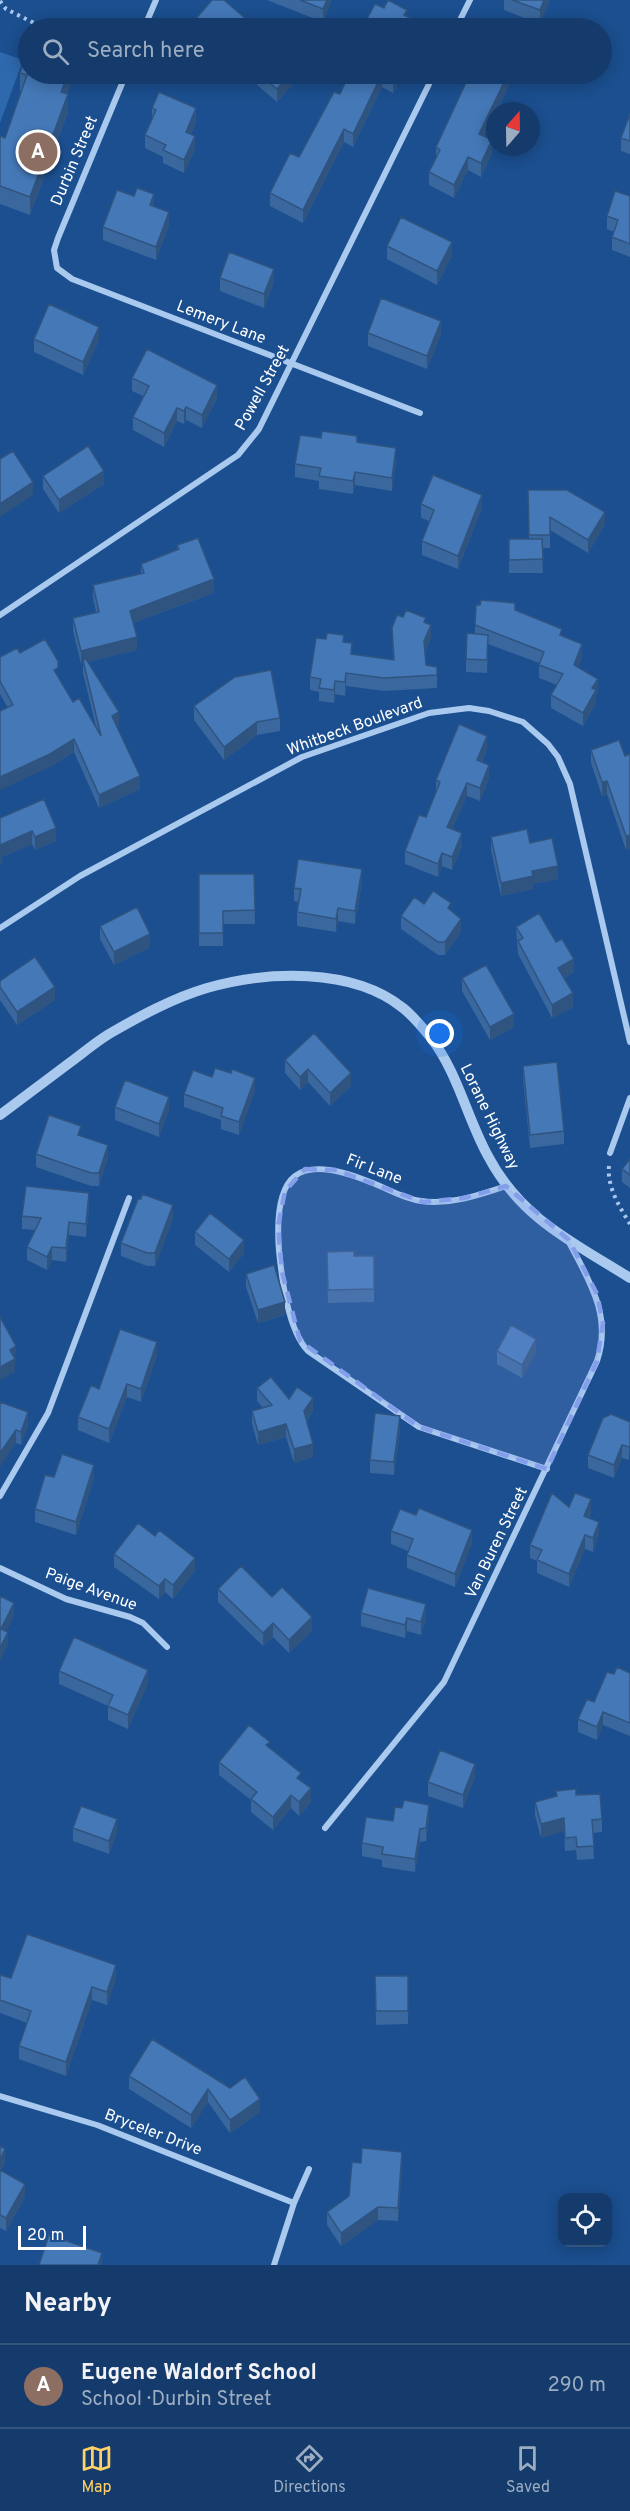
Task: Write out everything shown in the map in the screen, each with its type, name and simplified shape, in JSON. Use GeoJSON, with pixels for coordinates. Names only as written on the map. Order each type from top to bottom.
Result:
{"type":"FeatureCollection","features":[{"type":"Feature","properties":{"kind":"street"},"geometry":{"type":"LineString","coordinates":[[148,18],[156,0]]}},
{"type":"Feature","properties":{"kind":"street"},"geometry":{"type":"LineString","coordinates":[[461,18],[470,0]]}},
{"type":"Feature","properties":{"kind":"street","name":"Powell Street"},"geometry":{"type":"LineString","coordinates":[[0,615],[238,455],[259,429],[292,365],[429,84]]}},
{"type":"Feature","properties":{"kind":"street","name":"Durbin Street"},"geometry":{"type":"LineString","coordinates":[[55,261],[58,238],[120,86]]}},
{"type":"Feature","properties":{"kind":"street","name":"Lemery Lane"},"geometry":{"type":"LineString","coordinates":[[55,261],[57,268],[72,279],[420,413]]}},
{"type":"Feature","properties":{"kind":"street","name":"Whitbeck Boulevard"},"geometry":{"type":"LineString","coordinates":[[0,928],[80,876],[302,757],[429,713],[469,708],[489,711],[523,722],[536,731],[548,744],[565,770],[630,1042]]}},
{"type":"Feature","properties":{"kind":"street","name":"Lorane Highway"},"geometry":{"type":"LineString","coordinates":[[0,1115],[107,1035],[159,1007],[206,988],[243,980],[281,976],[319,976],[359,986],[381,994],[404,1009],[431,1039],[448,1066],[488,1156],[506,1186],[531,1214],[630,1278]]}},
{"type":"Feature","properties":{"kind":"street"},"geometry":{"type":"LineString","coordinates":[[610,1153],[630,1098]]}},
{"type":"Feature","properties":{"kind":"street","name":"Fir Lane"},"geometry":{"type":"LineString","coordinates":[[506,1186],[464,1198],[423,1202],[336,1170],[313,1167],[297,1172],[285,1191],[278,1226],[282,1272],[292,1322],[300,1341],[308,1351],[419,1427],[547,1469]]}},
{"type":"Feature","properties":{"kind":"street"},"geometry":{"type":"LineString","coordinates":[[0,1496],[48,1413],[129,1198]]}},
{"type":"Feature","properties":{"kind":"street","name":"Van Buren Street"},"geometry":{"type":"LineString","coordinates":[[325,1828],[444,1682],[597,1361],[603,1338],[602,1316],[597,1294],[569,1240]]}},
{"type":"Feature","properties":{"kind":"street","name":"Paige Avenue"},"geometry":{"type":"LineString","coordinates":[[0,1568],[66,1599],[130,1617],[142,1623],[167,1647]]}},
{"type":"Feature","properties":{"kind":"street","name":"Bryceler Drive"},"geometry":{"type":"LineString","coordinates":[[0,2096],[97,2125],[294,2203]]}},
{"type":"Feature","properties":{"kind":"street"},"geometry":{"type":"LineString","coordinates":[[274,2265],[294,2203],[309,2169]]}},
{"type":"Feature","properties":{"kind":"path"},"geometry":{"type":"LineString","coordinates":[[0,2],[6,9],[24,18]]}},
{"type":"Feature","properties":{"kind":"path"},"geometry":{"type":"LineString","coordinates":[[114,84],[120,86]]}},
{"type":"Feature","properties":{"kind":"path"},"geometry":{"type":"LineString","coordinates":[[610,1153],[608,1170],[610,1182],[616,1200],[630,1224]]}},
{"type":"Feature","properties":{"kind":"highlighted area"},"geometry":{"type":"Polygon","coordinates":[[[305,1169],[336,1170],[423,1202],[464,1198],[506,1186],[569,1240],[597,1294],[603,1323],[597,1361],[547,1469],[419,1427],[300,1341],[282,1272],[278,1226],[285,1191],[305,1169]]]}},
{"type":"Feature","properties":{"kind":"shaded area"},"geometry":{"type":"Polygon","coordinates":[[[0,52],[18,58],[18,74],[0,123],[0,52]]]}},
{"type":"Feature","properties":{"kind":"building"},"geometry":{"type":"Polygon","coordinates":[[[212,0],[224,0],[245,18],[196,18],[212,0]]]}},
{"type":"Feature","properties":{"kind":"building"},"geometry":{"type":"Polygon","coordinates":[[[300,0],[327,0],[323,9],[300,0]]]}},
{"type":"Feature","properties":{"kind":"building"},"geometry":{"type":"Polygon","coordinates":[[[388,0],[407,10],[404,15],[410,18],[367,18],[375,4],[384,8],[388,0]]]}},
{"type":"Feature","properties":{"kind":"building"},"geometry":{"type":"Polygon","coordinates":[[[512,0],[544,0],[540,10],[512,0]]]}},
{"type":"Feature","properties":{"kind":"building"},"geometry":{"type":"Polygon","coordinates":[[[24,84],[64,84],[61,92],[68,94],[30,197],[0,186],[0,136],[5,138],[24,84]]]}},
{"type":"Feature","properties":{"kind":"building"},"geometry":{"type":"Polygon","coordinates":[[[271,84],[282,84],[277,89],[271,84]]]}},
{"type":"Feature","properties":{"kind":"building"},"geometry":{"type":"Polygon","coordinates":[[[344,84],[377,84],[353,134],[344,129],[303,210],[270,193],[290,153],[299,157],[334,92],[340,94],[344,84]]]}},
{"type":"Feature","properties":{"kind":"building"},"geometry":{"type":"Polygon","coordinates":[[[465,84],[503,84],[494,102],[486,102],[486,120],[479,134],[486,137],[486,153],[481,163],[468,157],[454,185],[429,172],[440,150],[436,147],[465,84]]]}},
{"type":"Feature","properties":{"kind":"building"},"geometry":{"type":"Polygon","coordinates":[[[159,92],[196,108],[186,132],[195,136],[184,160],[163,150],[166,145],[145,135],[156,110],[152,108],[159,92]]]}},
{"type":"Feature","properties":{"kind":"building"},"geometry":{"type":"Polygon","coordinates":[[[630,114],[630,141],[621,138],[630,114]]]}},
{"type":"Feature","properties":{"kind":"building"},"geometry":{"type":"Polygon","coordinates":[[[137,188],[154,194],[150,205],[169,212],[156,247],[103,227],[117,190],[134,196],[137,188]]]}},
{"type":"Feature","properties":{"kind":"building"},"geometry":{"type":"Polygon","coordinates":[[[615,191],[630,196],[630,244],[612,237],[618,220],[607,216],[615,191]]]}},
{"type":"Feature","properties":{"kind":"building"},"geometry":{"type":"Polygon","coordinates":[[[401,217],[452,242],[437,271],[387,246],[401,217]]]}},
{"type":"Feature","properties":{"kind":"building"},"geometry":{"type":"Polygon","coordinates":[[[229,252],[274,269],[264,294],[220,278],[229,252]]]}},
{"type":"Feature","properties":{"kind":"building"},"geometry":{"type":"Polygon","coordinates":[[[381,298],[441,321],[427,356],[368,333],[381,298]]]}},
{"type":"Feature","properties":{"kind":"building"},"geometry":{"type":"Polygon","coordinates":[[[49,304],[99,327],[83,362],[34,339],[49,304]]]}},
{"type":"Feature","properties":{"kind":"building"},"geometry":{"type":"Polygon","coordinates":[[[147,349],[217,385],[202,415],[186,407],[184,411],[177,408],[164,433],[133,417],[149,386],[132,378],[147,349]]]}},
{"type":"Feature","properties":{"kind":"building"},"geometry":{"type":"Polygon","coordinates":[[[322,431],[357,436],[357,442],[396,448],[392,478],[355,472],[353,481],[319,476],[321,468],[295,464],[300,435],[321,438],[322,431]]]}},
{"type":"Feature","properties":{"kind":"building"},"geometry":{"type":"Polygon","coordinates":[[[88,446],[104,471],[59,500],[43,476],[88,446]]]}},
{"type":"Feature","properties":{"kind":"building"},"geometry":{"type":"Polygon","coordinates":[[[13,451],[33,482],[0,504],[0,459],[13,451]]]}},
{"type":"Feature","properties":{"kind":"building"},"geometry":{"type":"Polygon","coordinates":[[[433,475],[482,495],[458,556],[422,541],[434,510],[421,504],[433,475]]]}},
{"type":"Feature","properties":{"kind":"building"},"geometry":{"type":"Polygon","coordinates":[[[528,490],[567,490],[605,512],[588,540],[550,517],[550,535],[529,535],[528,490]]]}},
{"type":"Feature","properties":{"kind":"building"},"geometry":{"type":"Polygon","coordinates":[[[198,538],[214,579],[130,611],[137,637],[81,651],[73,618],[99,612],[93,585],[144,573],[141,564],[179,549],[177,545],[198,538]]]}},
{"type":"Feature","properties":{"kind":"building"},"geometry":{"type":"Polygon","coordinates":[[[509,539],[542,539],[543,559],[509,560],[509,539]]]}},
{"type":"Feature","properties":{"kind":"building"},"geometry":{"type":"Polygon","coordinates":[[[481,600],[515,603],[515,610],[562,629],[560,635],[582,644],[574,665],[598,679],[592,688],[596,690],[583,713],[551,695],[563,674],[539,665],[544,652],[475,625],[476,605],[480,605],[481,600]]]}},
{"type":"Feature","properties":{"kind":"building"},"geometry":{"type":"Polygon","coordinates":[[[406,610],[426,618],[424,622],[431,625],[424,641],[426,665],[437,667],[437,675],[384,678],[346,673],[345,682],[335,681],[334,690],[319,688],[321,679],[310,677],[316,638],[326,639],[327,633],[344,635],[343,642],[352,643],[351,654],[394,660],[392,628],[397,615],[403,617],[406,610]]]}},
{"type":"Feature","properties":{"kind":"building"},"geometry":{"type":"Polygon","coordinates":[[[467,633],[488,635],[487,660],[466,659],[467,633]]]}},
{"type":"Feature","properties":{"kind":"building"},"geometry":{"type":"Polygon","coordinates":[[[45,639],[58,661],[58,668],[54,670],[73,702],[79,698],[101,736],[83,660],[86,659],[119,712],[112,716],[140,776],[99,795],[74,739],[50,754],[0,777],[0,711],[13,705],[0,681],[0,657],[17,648],[20,653],[45,639]]]}},
{"type":"Feature","properties":{"kind":"building"},"geometry":{"type":"Polygon","coordinates":[[[271,670],[280,718],[257,722],[224,747],[194,706],[235,677],[271,670]]]}},
{"type":"Feature","properties":{"kind":"building"},"geometry":{"type":"Polygon","coordinates":[[[459,724],[487,736],[477,760],[489,765],[480,788],[467,783],[447,827],[462,833],[452,857],[442,853],[438,864],[405,851],[419,815],[426,817],[440,782],[436,780],[459,724]]]}},
{"type":"Feature","properties":{"kind":"building"},"geometry":{"type":"Polygon","coordinates":[[[619,740],[625,756],[630,754],[630,835],[626,836],[607,781],[602,782],[591,750],[619,740]]]}},
{"type":"Feature","properties":{"kind":"building"},"geometry":{"type":"Polygon","coordinates":[[[44,799],[56,828],[35,837],[32,831],[0,845],[0,818],[44,799]]]}},
{"type":"Feature","properties":{"kind":"building"},"geometry":{"type":"Polygon","coordinates":[[[527,829],[530,843],[552,838],[558,866],[532,871],[533,876],[501,883],[491,837],[527,829]]]}},
{"type":"Feature","properties":{"kind":"building"},"geometry":{"type":"Polygon","coordinates":[[[298,859],[362,869],[355,911],[338,908],[336,919],[297,912],[301,889],[294,888],[298,859]]]}},
{"type":"Feature","properties":{"kind":"building"},"geometry":{"type":"Polygon","coordinates":[[[199,874],[254,874],[255,910],[223,911],[223,933],[199,933],[199,874]]]}},
{"type":"Feature","properties":{"kind":"building"},"geometry":{"type":"Polygon","coordinates":[[[433,891],[451,903],[448,908],[461,919],[445,942],[438,942],[401,916],[414,897],[424,904],[433,891]]]}},
{"type":"Feature","properties":{"kind":"building"},"geometry":{"type":"Polygon","coordinates":[[[137,907],[150,934],[114,952],[100,926],[137,907]]]}},
{"type":"Feature","properties":{"kind":"building"},"geometry":{"type":"Polygon","coordinates":[[[539,913],[556,942],[562,939],[574,959],[558,968],[573,993],[552,1005],[518,941],[523,938],[516,927],[539,913]]]}},
{"type":"Feature","properties":{"kind":"building"},"geometry":{"type":"Polygon","coordinates":[[[35,957],[55,987],[17,1012],[0,987],[0,981],[35,957]]]}},
{"type":"Feature","properties":{"kind":"building"},"geometry":{"type":"Polygon","coordinates":[[[486,965],[514,1014],[490,1027],[462,978],[486,965]]]}},
{"type":"Feature","properties":{"kind":"building"},"geometry":{"type":"Polygon","coordinates":[[[314,1033],[351,1073],[330,1093],[308,1069],[300,1077],[285,1060],[314,1033]]]}},
{"type":"Feature","properties":{"kind":"building"},"geometry":{"type":"Polygon","coordinates":[[[557,1062],[564,1131],[530,1135],[523,1066],[557,1062]]]}},
{"type":"Feature","properties":{"kind":"building"},"geometry":{"type":"Polygon","coordinates":[[[215,1068],[231,1073],[232,1069],[255,1078],[239,1122],[221,1116],[223,1108],[184,1094],[193,1070],[212,1077],[215,1068]]]}},
{"type":"Feature","properties":{"kind":"building"},"geometry":{"type":"Polygon","coordinates":[[[125,1080],[169,1097],[159,1124],[115,1107],[125,1080]]]}},
{"type":"Feature","properties":{"kind":"building"},"geometry":{"type":"Polygon","coordinates":[[[49,1115],[81,1126],[78,1135],[108,1145],[99,1173],[91,1173],[36,1154],[49,1115]]]}},
{"type":"Feature","properties":{"kind":"building"},"geometry":{"type":"Polygon","coordinates":[[[630,1159],[630,1175],[622,1169],[630,1159]]]}},
{"type":"Feature","properties":{"kind":"building"},"geometry":{"type":"Polygon","coordinates":[[[26,1186],[89,1193],[86,1224],[69,1222],[66,1248],[52,1247],[47,1257],[27,1247],[41,1218],[22,1216],[26,1186]]]}},
{"type":"Feature","properties":{"kind":"building"},"geometry":{"type":"Polygon","coordinates":[[[142,1194],[173,1205],[155,1253],[147,1253],[121,1243],[142,1194]]]}},
{"type":"Feature","properties":{"kind":"building"},"geometry":{"type":"Polygon","coordinates":[[[210,1213],[244,1240],[229,1259],[195,1232],[210,1213]]]}},
{"type":"Feature","properties":{"kind":"building"},"geometry":{"type":"Polygon","coordinates":[[[354,1251],[354,1256],[374,1256],[374,1289],[328,1290],[327,1252],[354,1251]]]}},
{"type":"Feature","properties":{"kind":"building"},"geometry":{"type":"Polygon","coordinates":[[[274,1265],[285,1302],[258,1310],[246,1274],[274,1265]]]}},
{"type":"Feature","properties":{"kind":"building"},"geometry":{"type":"Polygon","coordinates":[[[0,1317],[16,1346],[10,1350],[15,1359],[0,1367],[0,1317]]]}},
{"type":"Feature","properties":{"kind":"building"},"geometry":{"type":"Polygon","coordinates":[[[511,1325],[536,1339],[522,1365],[497,1351],[511,1325]]]}},
{"type":"Feature","properties":{"kind":"building"},"geometry":{"type":"Polygon","coordinates":[[[120,1329],[157,1342],[141,1389],[127,1384],[109,1429],[78,1417],[91,1385],[99,1389],[120,1329]]]}},
{"type":"Feature","properties":{"kind":"building"},"geometry":{"type":"Polygon","coordinates":[[[271,1377],[289,1399],[297,1387],[313,1398],[304,1411],[313,1444],[294,1449],[286,1424],[258,1432],[252,1411],[272,1405],[257,1388],[271,1377]]]}},
{"type":"Feature","properties":{"kind":"building"},"geometry":{"type":"Polygon","coordinates":[[[0,1402],[28,1412],[21,1432],[16,1430],[0,1453],[0,1402]]]}},
{"type":"Feature","properties":{"kind":"building"},"geometry":{"type":"Polygon","coordinates":[[[375,1413],[400,1416],[394,1462],[370,1460],[375,1413]]]}},
{"type":"Feature","properties":{"kind":"building"},"geometry":{"type":"Polygon","coordinates":[[[611,1414],[630,1422],[630,1446],[622,1445],[614,1465],[588,1455],[603,1418],[611,1414]]]}},
{"type":"Feature","properties":{"kind":"building"},"geometry":{"type":"Polygon","coordinates":[[[62,1454],[94,1465],[76,1522],[35,1509],[45,1475],[54,1477],[62,1454]]]}},
{"type":"Feature","properties":{"kind":"building"},"geometry":{"type":"Polygon","coordinates":[[[552,1493],[569,1507],[575,1493],[591,1499],[584,1516],[599,1522],[593,1538],[585,1535],[569,1574],[537,1560],[542,1550],[530,1545],[552,1493]]]}},
{"type":"Feature","properties":{"kind":"building"},"geometry":{"type":"Polygon","coordinates":[[[419,1508],[472,1530],[455,1574],[407,1555],[413,1539],[391,1531],[400,1509],[416,1515],[419,1508]]]}},
{"type":"Feature","properties":{"kind":"building"},"geometry":{"type":"Polygon","coordinates":[[[138,1523],[155,1536],[159,1530],[195,1558],[173,1585],[165,1579],[159,1586],[114,1554],[138,1523]]]}},
{"type":"Feature","properties":{"kind":"building"},"geometry":{"type":"Polygon","coordinates":[[[241,1566],[272,1597],[282,1587],[312,1617],[289,1640],[273,1623],[263,1633],[218,1589],[241,1566]]]}},
{"type":"Feature","properties":{"kind":"building"},"geometry":{"type":"Polygon","coordinates":[[[368,1588],[426,1604],[421,1622],[407,1618],[405,1625],[361,1613],[368,1588]]]}},
{"type":"Feature","properties":{"kind":"building"},"geometry":{"type":"Polygon","coordinates":[[[0,1596],[14,1603],[1,1629],[8,1632],[0,1648],[0,1596]]]}},
{"type":"Feature","properties":{"kind":"building"},"geometry":{"type":"Polygon","coordinates":[[[74,1637],[148,1670],[128,1715],[108,1706],[113,1695],[59,1671],[74,1637]]]}},
{"type":"Feature","properties":{"kind":"building"},"geometry":{"type":"Polygon","coordinates":[[[617,1667],[630,1673],[630,1723],[603,1712],[597,1727],[578,1719],[587,1699],[594,1702],[607,1672],[614,1674],[617,1667]]]}},
{"type":"Feature","properties":{"kind":"building"},"geometry":{"type":"Polygon","coordinates":[[[249,1725],[270,1742],[266,1745],[301,1773],[297,1778],[311,1788],[299,1802],[291,1795],[273,1817],[251,1799],[257,1792],[219,1762],[249,1725]]]}},
{"type":"Feature","properties":{"kind":"building"},"geometry":{"type":"Polygon","coordinates":[[[440,1750],[475,1764],[463,1795],[428,1782],[440,1750]]]}},
{"type":"Feature","properties":{"kind":"building"},"geometry":{"type":"Polygon","coordinates":[[[576,1789],[576,1795],[600,1794],[602,1819],[592,1820],[594,1846],[577,1847],[576,1837],[565,1838],[564,1818],[541,1824],[535,1802],[557,1796],[556,1791],[576,1789]]]}},
{"type":"Feature","properties":{"kind":"building"},"geometry":{"type":"Polygon","coordinates":[[[404,1800],[429,1805],[426,1828],[420,1829],[415,1859],[382,1854],[383,1847],[362,1843],[366,1817],[393,1821],[395,1807],[402,1808],[404,1800]]]}},
{"type":"Feature","properties":{"kind":"building"},"geometry":{"type":"Polygon","coordinates":[[[81,1806],[117,1819],[109,1841],[73,1828],[81,1806]]]}},
{"type":"Feature","properties":{"kind":"building"},"geometry":{"type":"Polygon","coordinates":[[[27,1934],[116,1965],[107,1992],[92,1987],[66,2062],[19,2046],[31,2011],[0,2000],[0,1975],[11,1978],[27,1934]]]}},
{"type":"Feature","properties":{"kind":"building"},"geometry":{"type":"Polygon","coordinates":[[[375,1976],[408,1976],[408,2011],[376,2011],[375,1976]]]}},
{"type":"Feature","properties":{"kind":"building"},"geometry":{"type":"Polygon","coordinates":[[[152,2039],[230,2088],[245,2077],[260,2099],[230,2120],[208,2089],[191,2115],[129,2076],[152,2039]]]}},
{"type":"Feature","properties":{"kind":"building"},"geometry":{"type":"Polygon","coordinates":[[[0,2146],[5,2149],[0,2159],[0,2146]]]}},
{"type":"Feature","properties":{"kind":"building"},"geometry":{"type":"Polygon","coordinates":[[[362,2148],[402,2152],[398,2208],[378,2207],[341,2233],[327,2212],[349,2196],[352,2162],[361,2163],[362,2148]]]}},
{"type":"Feature","properties":{"kind":"building"},"geometry":{"type":"Polygon","coordinates":[[[0,2170],[25,2184],[6,2218],[0,2215],[0,2170]]]}},
{"type":"Feature","properties":{"kind":"building"},"geometry":{"type":"Polygon","coordinates":[[[49,2235],[102,2253],[98,2265],[39,2265],[49,2235]]]}},
{"type":"Feature","properties":{"kind":"place","name":"Eugene Waldorf School"},"geometry":{"type":"Point","coordinates":[38,152]}}]}
